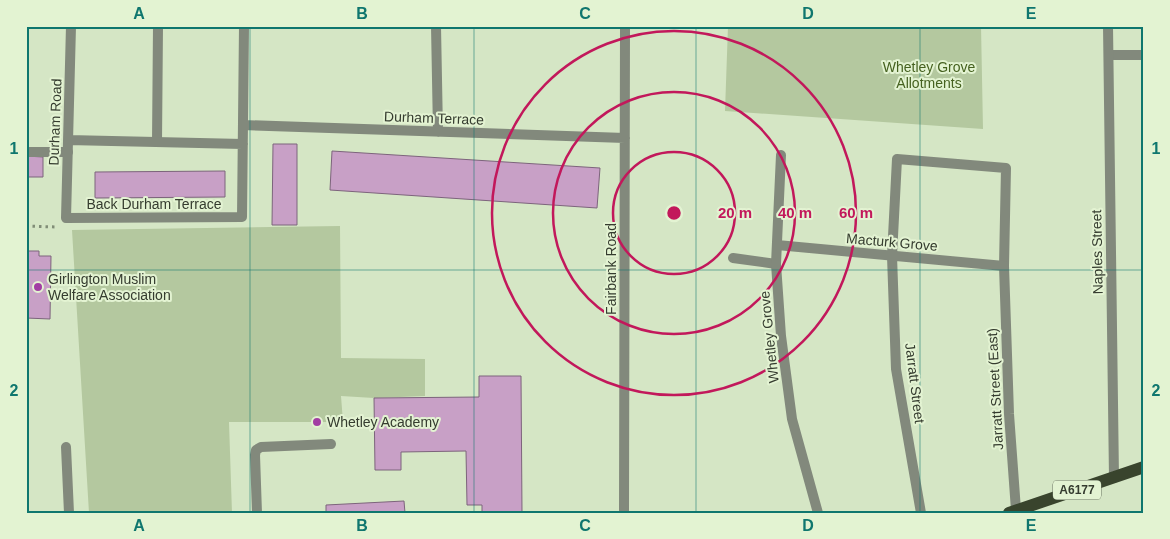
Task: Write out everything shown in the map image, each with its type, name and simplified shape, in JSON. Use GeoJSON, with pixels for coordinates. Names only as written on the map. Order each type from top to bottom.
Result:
{"type":"FeatureCollection","features":[{"type":"Feature","properties":{"kind":"main road","name":"A6177"},"geometry":{"type":"LineString","coordinates":[[1013,512],[1144,467]]}},
{"type":"Feature","properties":{"kind":"street","name":"Durham Road"},"geometry":{"type":"LineString","coordinates":[[66,218],[71,26]]}},
{"type":"Feature","properties":{"kind":"street"},"geometry":{"type":"LineString","coordinates":[[157,142],[158,26]]}},
{"type":"Feature","properties":{"kind":"street"},"geometry":{"type":"LineString","coordinates":[[68,140],[243,144],[244,26]]}},
{"type":"Feature","properties":{"kind":"street"},"geometry":{"type":"LineString","coordinates":[[436,26],[438,132]]}},
{"type":"Feature","properties":{"kind":"street","name":"Fairbank Road"},"geometry":{"type":"LineString","coordinates":[[624,513],[625,26]]}},
{"type":"Feature","properties":{"kind":"street","name":"Naples Street"},"geometry":{"type":"LineString","coordinates":[[1108,26],[1114,478]]}},
{"type":"Feature","properties":{"kind":"street"},"geometry":{"type":"LineString","coordinates":[[1109,56],[1144,55]]}},
{"type":"Feature","properties":{"kind":"street","name":"Durham Terrace"},"geometry":{"type":"LineString","coordinates":[[243,125],[625,138]]}},
{"type":"Feature","properties":{"kind":"street","name":"Back Durham Terrace"},"geometry":{"type":"LineString","coordinates":[[66,218],[242,217],[243,144]]}},
{"type":"Feature","properties":{"kind":"street"},"geometry":{"type":"LineString","coordinates":[[26,152],[68,152]]}},
{"type":"Feature","properties":{"kind":"street","name":"Whetley Grove"},"geometry":{"type":"LineString","coordinates":[[781,155],[776,264],[781,336],[792,419],[818,513]]}},
{"type":"Feature","properties":{"kind":"street","name":"Jarratt Street"},"geometry":{"type":"LineString","coordinates":[[921,513],[896,370],[892,256],[898,159],[1006,168],[1004,266]]}},
{"type":"Feature","properties":{"kind":"street","name":"Macturk Grove"},"geometry":{"type":"LineString","coordinates":[[777,245],[1004,266]]}},
{"type":"Feature","properties":{"kind":"street"},"geometry":{"type":"LineString","coordinates":[[733,258],[776,264]]}},
{"type":"Feature","properties":{"kind":"street","name":"Jarratt Street (East)"},"geometry":{"type":"LineString","coordinates":[[1004,266],[1013,512]]}},
{"type":"Feature","properties":{"kind":"street"},"geometry":{"type":"LineString","coordinates":[[257,513],[254,455],[256,450],[261,447],[331,444]]}},
{"type":"Feature","properties":{"kind":"street"},"geometry":{"type":"LineString","coordinates":[[66,447],[69,513]]}},
{"type":"Feature","properties":{"kind":"path"},"geometry":{"type":"LineString","coordinates":[[26,226],[66,227],[66,218]]}},
{"type":"Feature","properties":{"kind":"green space","name":"Whetley Grove Allotments"},"geometry":{"type":"Polygon","coordinates":[[[728,26],[981,26],[983,129],[725,111],[728,26]]]}},
{"type":"Feature","properties":{"kind":"green space"},"geometry":{"type":"Polygon","coordinates":[[[340,226],[341,358],[425,359],[425,396],[374,398],[341,396],[343,422],[229,422],[232,513],[89,513],[72,230],[340,226]]]}},
{"type":"Feature","properties":{"kind":"building"},"geometry":{"type":"Polygon","coordinates":[[[273,144],[297,144],[297,225],[272,225],[273,144]]]}},
{"type":"Feature","properties":{"kind":"building"},"geometry":{"type":"Polygon","coordinates":[[[332,151],[600,168],[597,208],[330,190],[332,151]]]}},
{"type":"Feature","properties":{"kind":"building"},"geometry":{"type":"Polygon","coordinates":[[[26,156],[43,157],[43,177],[26,177],[26,156]]]}},
{"type":"Feature","properties":{"kind":"building"},"geometry":{"type":"Polygon","coordinates":[[[225,171],[225,197],[95,198],[95,172],[225,171]]]}},
{"type":"Feature","properties":{"kind":"building","name":"Girlington Muslim Welfare Association"},"geometry":{"type":"Polygon","coordinates":[[[26,251],[39,251],[39,256],[51,256],[50,319],[26,318],[26,251]]]}},
{"type":"Feature","properties":{"kind":"building"},"geometry":{"type":"Polygon","coordinates":[[[479,376],[521,376],[522,513],[482,513],[482,505],[467,505],[466,451],[401,452],[401,470],[375,470],[374,398],[479,397],[479,376]]]}},
{"type":"Feature","properties":{"kind":"building"},"geometry":{"type":"Polygon","coordinates":[[[404,501],[405,513],[326,513],[326,505],[404,501]]]}},
{"type":"Feature","properties":{"kind":"place","name":"Girlington Muslim Welfare Association"},"geometry":{"type":"Point","coordinates":[38,287]}},
{"type":"Feature","properties":{"kind":"place","name":"Whetley Academy"},"geometry":{"type":"Point","coordinates":[317,422]}}]}
